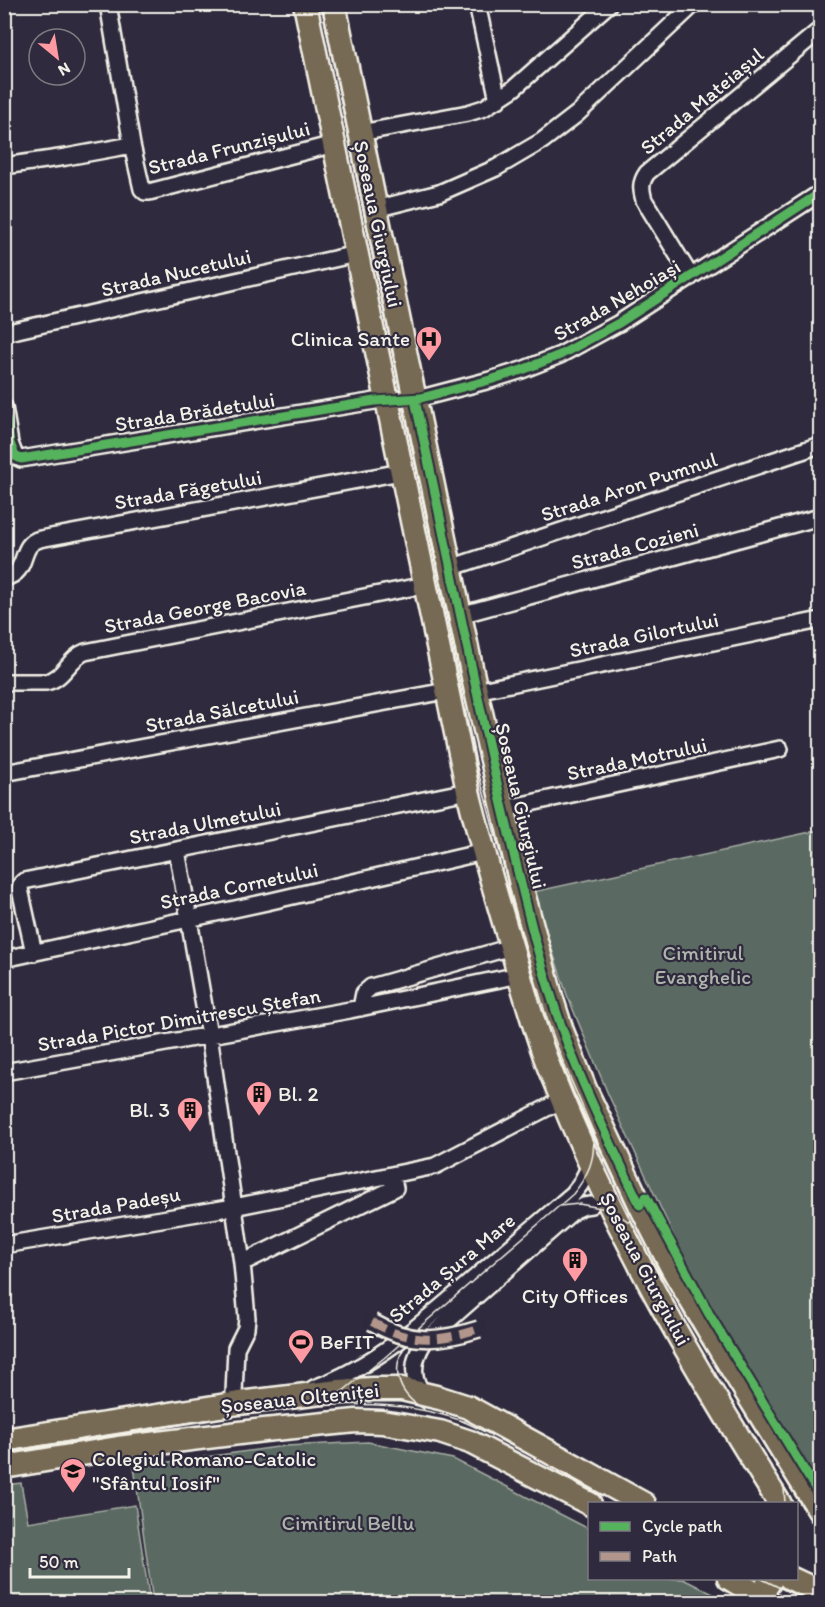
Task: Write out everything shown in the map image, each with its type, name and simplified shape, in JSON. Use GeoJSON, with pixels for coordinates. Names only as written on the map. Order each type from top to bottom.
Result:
{"type":"FeatureCollection","features":[{"type":"Feature","properties":{"kind":"main road","name":"Șoseaua Giurgiului"},"geometry":{"type":"LineString","coordinates":[[305,4],[468,791],[483,852],[519,975],[549,1067],[591,1164],[602,1207],[779,1502]]}},
{"type":"Feature","properties":{"kind":"main road","name":"Șoseaua Giurgiului"},"geometry":{"type":"LineString","coordinates":[[334,4],[414,400],[476,691],[533,933],[552,999],[572,1057],[597,1115],[682,1286],[820,1512]]}},
{"type":"Feature","properties":{"kind":"main road","name":"Șoseaua Olteniței"},"geometry":{"type":"LineString","coordinates":[[4,1440],[289,1396],[402,1389],[468,1407],[642,1502]]}},
{"type":"Feature","properties":{"kind":"main road","name":"Șoseaua Olteniței"},"geometry":{"type":"LineString","coordinates":[[4,1467],[118,1448],[264,1430],[356,1421],[382,1422],[426,1429],[463,1439],[588,1503]]}},
{"type":"Feature","properties":{"kind":"main road"},"geometry":{"type":"LineString","coordinates":[[734,1580],[767,1592]]}},
{"type":"Feature","properties":{"kind":"main road"},"geometry":{"type":"LineString","coordinates":[[794,1580],[820,1592]]}},
{"type":"Feature","properties":{"kind":"street","name":"Strada Frunzișului"},"geometry":{"type":"LineString","coordinates":[[108,4],[132,145],[142,189],[145,192],[334,144]]}},
{"type":"Feature","properties":{"kind":"street"},"geometry":{"type":"LineString","coordinates":[[477,4],[498,100]]}},
{"type":"Feature","properties":{"kind":"street"},"geometry":{"type":"LineString","coordinates":[[360,133],[484,108],[513,89],[609,4]]}},
{"type":"Feature","properties":{"kind":"street"},"geometry":{"type":"LineString","coordinates":[[375,209],[439,193],[495,168],[542,141],[577,114],[694,4]]}},
{"type":"Feature","properties":{"kind":"street","name":"Strada Mateiașul"},"geometry":{"type":"LineString","coordinates":[[691,277],[644,200],[641,189],[643,180],[647,173],[820,30]]}},
{"type":"Feature","properties":{"kind":"street"},"geometry":{"type":"LineString","coordinates":[[4,166],[132,145]]}},
{"type":"Feature","properties":{"kind":"street","name":"Strada Nehoiași"},"geometry":{"type":"LineString","coordinates":[[386,400],[414,400],[490,380],[560,355],[619,323],[820,193]]}},
{"type":"Feature","properties":{"kind":"street","name":"Strada Nucetului"},"geometry":{"type":"LineString","coordinates":[[4,333],[357,254]]}},
{"type":"Feature","properties":{"kind":"street","name":"Strada Brădetului"},"geometry":{"type":"LineString","coordinates":[[4,407],[13,453],[21,459],[386,400]]}},
{"type":"Feature","properties":{"kind":"street","name":"Strada Aron Pumnul"},"geometry":{"type":"LineString","coordinates":[[450,568],[820,445]]}},
{"type":"Feature","properties":{"kind":"street","name":"Strada Făgetului"},"geometry":{"type":"LineString","coordinates":[[4,578],[18,572],[22,567],[29,544],[40,539],[401,472]]}},
{"type":"Feature","properties":{"kind":"street","name":"Strada Cozieni"},"geometry":{"type":"LineString","coordinates":[[460,615],[820,517]]}},
{"type":"Feature","properties":{"kind":"street","name":"Strada George Bacovia"},"geometry":{"type":"LineString","coordinates":[[4,682],[52,681],[79,654],[85,652],[425,585]]}},
{"type":"Feature","properties":{"kind":"street","name":"Strada Gilortului"},"geometry":{"type":"LineString","coordinates":[[476,691],[820,620]]}},
{"type":"Feature","properties":{"kind":"street","name":"Strada Sălcetului"},"geometry":{"type":"LineString","coordinates":[[4,773],[446,691]]}},
{"type":"Feature","properties":{"kind":"street","name":"Strada Motrului"},"geometry":{"type":"LineString","coordinates":[[503,809],[780,749]]}},
{"type":"Feature","properties":{"kind":"street","name":"Strada Ulmetului"},"geometry":{"type":"LineString","coordinates":[[34,953],[20,889],[24,881],[468,791]]}},
{"type":"Feature","properties":{"kind":"street"},"geometry":{"type":"LineString","coordinates":[[177,849],[209,1035],[242,1263],[247,1318],[246,1329],[236,1348],[234,1393],[239,1403]]}},
{"type":"Feature","properties":{"kind":"street","name":"Strada Cornetului"},"geometry":{"type":"LineString","coordinates":[[4,959],[483,852]]}},
{"type":"Feature","properties":{"kind":"street"},"geometry":{"type":"LineString","coordinates":[[361,1008],[364,993],[371,987],[511,947]]}},
{"type":"Feature","properties":{"kind":"street","name":"Strada Pictor Dimitrescu Ștefan"},"geometry":{"type":"LineString","coordinates":[[4,1072],[361,1008],[519,975]]}},
{"type":"Feature","properties":{"kind":"street","name":"Strada Padeșu"},"geometry":{"type":"LineString","coordinates":[[4,1245],[234,1207],[435,1166],[562,1100]]}},
{"type":"Feature","properties":{"kind":"street","name":"Strada Șura Mare"},"geometry":{"type":"LineString","coordinates":[[289,1396],[320,1386],[357,1368],[420,1326],[559,1206],[580,1185],[591,1164]]}},
{"type":"Feature","properties":{"kind":"street"},"geometry":{"type":"LineString","coordinates":[[242,1263],[395,1188],[392,1175]]}},
{"type":"Feature","properties":{"kind":"street"},"geometry":{"type":"LineString","coordinates":[[559,1206],[570,1204],[602,1207]]}},
{"type":"Feature","properties":{"kind":"street","name":"Strada Șura Mare"},"geometry":{"type":"LineString","coordinates":[[424,1395],[417,1384],[414,1368],[424,1342],[573,1211],[584,1206],[602,1207]]}},
{"type":"Feature","properties":{"kind":"street"},"geometry":{"type":"LineString","coordinates":[[372,1322],[397,1334],[417,1338],[455,1337],[479,1329]]}},
{"type":"Feature","properties":{"kind":"green space","name":"Cimitirul Evanghelic"},"geometry":{"type":"Polygon","coordinates":[[[820,830],[820,1486],[715,1316],[676,1241],[608,1094],[567,995],[533,892],[820,830]]]}},
{"type":"Feature","properties":{"kind":"green space","name":"Cimitirul Bellu"},"geometry":{"type":"Polygon","coordinates":[[[368,1442],[453,1459],[588,1528],[588,1580],[685,1580],[729,1602],[153,1602],[134,1467],[285,1446],[368,1442]]]}},
{"type":"Feature","properties":{"kind":"green space"},"geometry":{"type":"Polygon","coordinates":[[[21,1483],[28,1522],[135,1505],[150,1602],[5,1602],[5,1485],[21,1483]]]}},
{"type":"Feature","properties":{"kind":"tram line"},"geometry":{"type":"LineString","coordinates":[[321,4],[477,767],[524,943],[548,1022],[592,1129],[643,1239],[685,1316],[820,1533]]}},
{"type":"Feature","properties":{"kind":"tram line"},"geometry":{"type":"LineString","coordinates":[[320,1405],[343,1391],[384,1358],[573,1194],[592,1160],[593,1136]]}},
{"type":"Feature","properties":{"kind":"tram line"},"geometry":{"type":"LineString","coordinates":[[559,1206],[579,1204],[612,1210],[629,1222]]}},
{"type":"Feature","properties":{"kind":"tram line"},"geometry":{"type":"LineString","coordinates":[[408,1342],[399,1361],[399,1379],[407,1396],[424,1409]]}},
{"type":"Feature","properties":{"kind":"tram line"},"geometry":{"type":"LineString","coordinates":[[4,1452],[269,1411],[334,1405],[399,1407],[431,1412],[468,1423],[614,1502]]}},
{"type":"Feature","properties":{"kind":"tram line"},"geometry":{"type":"LineString","coordinates":[[784,1488],[785,1502]]}},
{"type":"Feature","properties":{"kind":"tram line"},"geometry":{"type":"LineString","coordinates":[[764,1580],[809,1602]]}},
{"type":"Feature","properties":{"kind":"marked path"},"geometry":{"type":"LineString","coordinates":[[372,1322],[399,1334],[424,1339],[479,1329]]}},
{"type":"Feature","properties":{"kind":"cycle path"},"geometry":{"type":"LineString","coordinates":[[4,407],[10,443],[15,456],[21,459],[375,401],[421,398],[490,380],[560,355],[619,323],[820,193]]}},
{"type":"Feature","properties":{"kind":"cycle path"},"geometry":{"type":"LineString","coordinates":[[415,400],[496,780],[540,958],[571,1053],[640,1205]]}},
{"type":"Feature","properties":{"kind":"cycle path"},"geometry":{"type":"LineString","coordinates":[[646,1197],[709,1314],[820,1496]]}},
{"type":"Feature","properties":{"kind":"place","name":"Clinica Sante"},"geometry":{"type":"Point","coordinates":[429,362]}},
{"type":"Feature","properties":{"kind":"place","name":"Bl. 2"},"geometry":{"type":"Point","coordinates":[259,1117]}},
{"type":"Feature","properties":{"kind":"place","name":"Bl. 3"},"geometry":{"type":"Point","coordinates":[190,1133]}},
{"type":"Feature","properties":{"kind":"place","name":"City Offices"},"geometry":{"type":"Point","coordinates":[575,1283]}},
{"type":"Feature","properties":{"kind":"place","name":"BeFIT"},"geometry":{"type":"Point","coordinates":[301,1365]}},
{"type":"Feature","properties":{"kind":"place","name":"Colegiul Romano-Catolic \"Sfântul Iosif\""},"geometry":{"type":"Point","coordinates":[73,1494]}}]}
